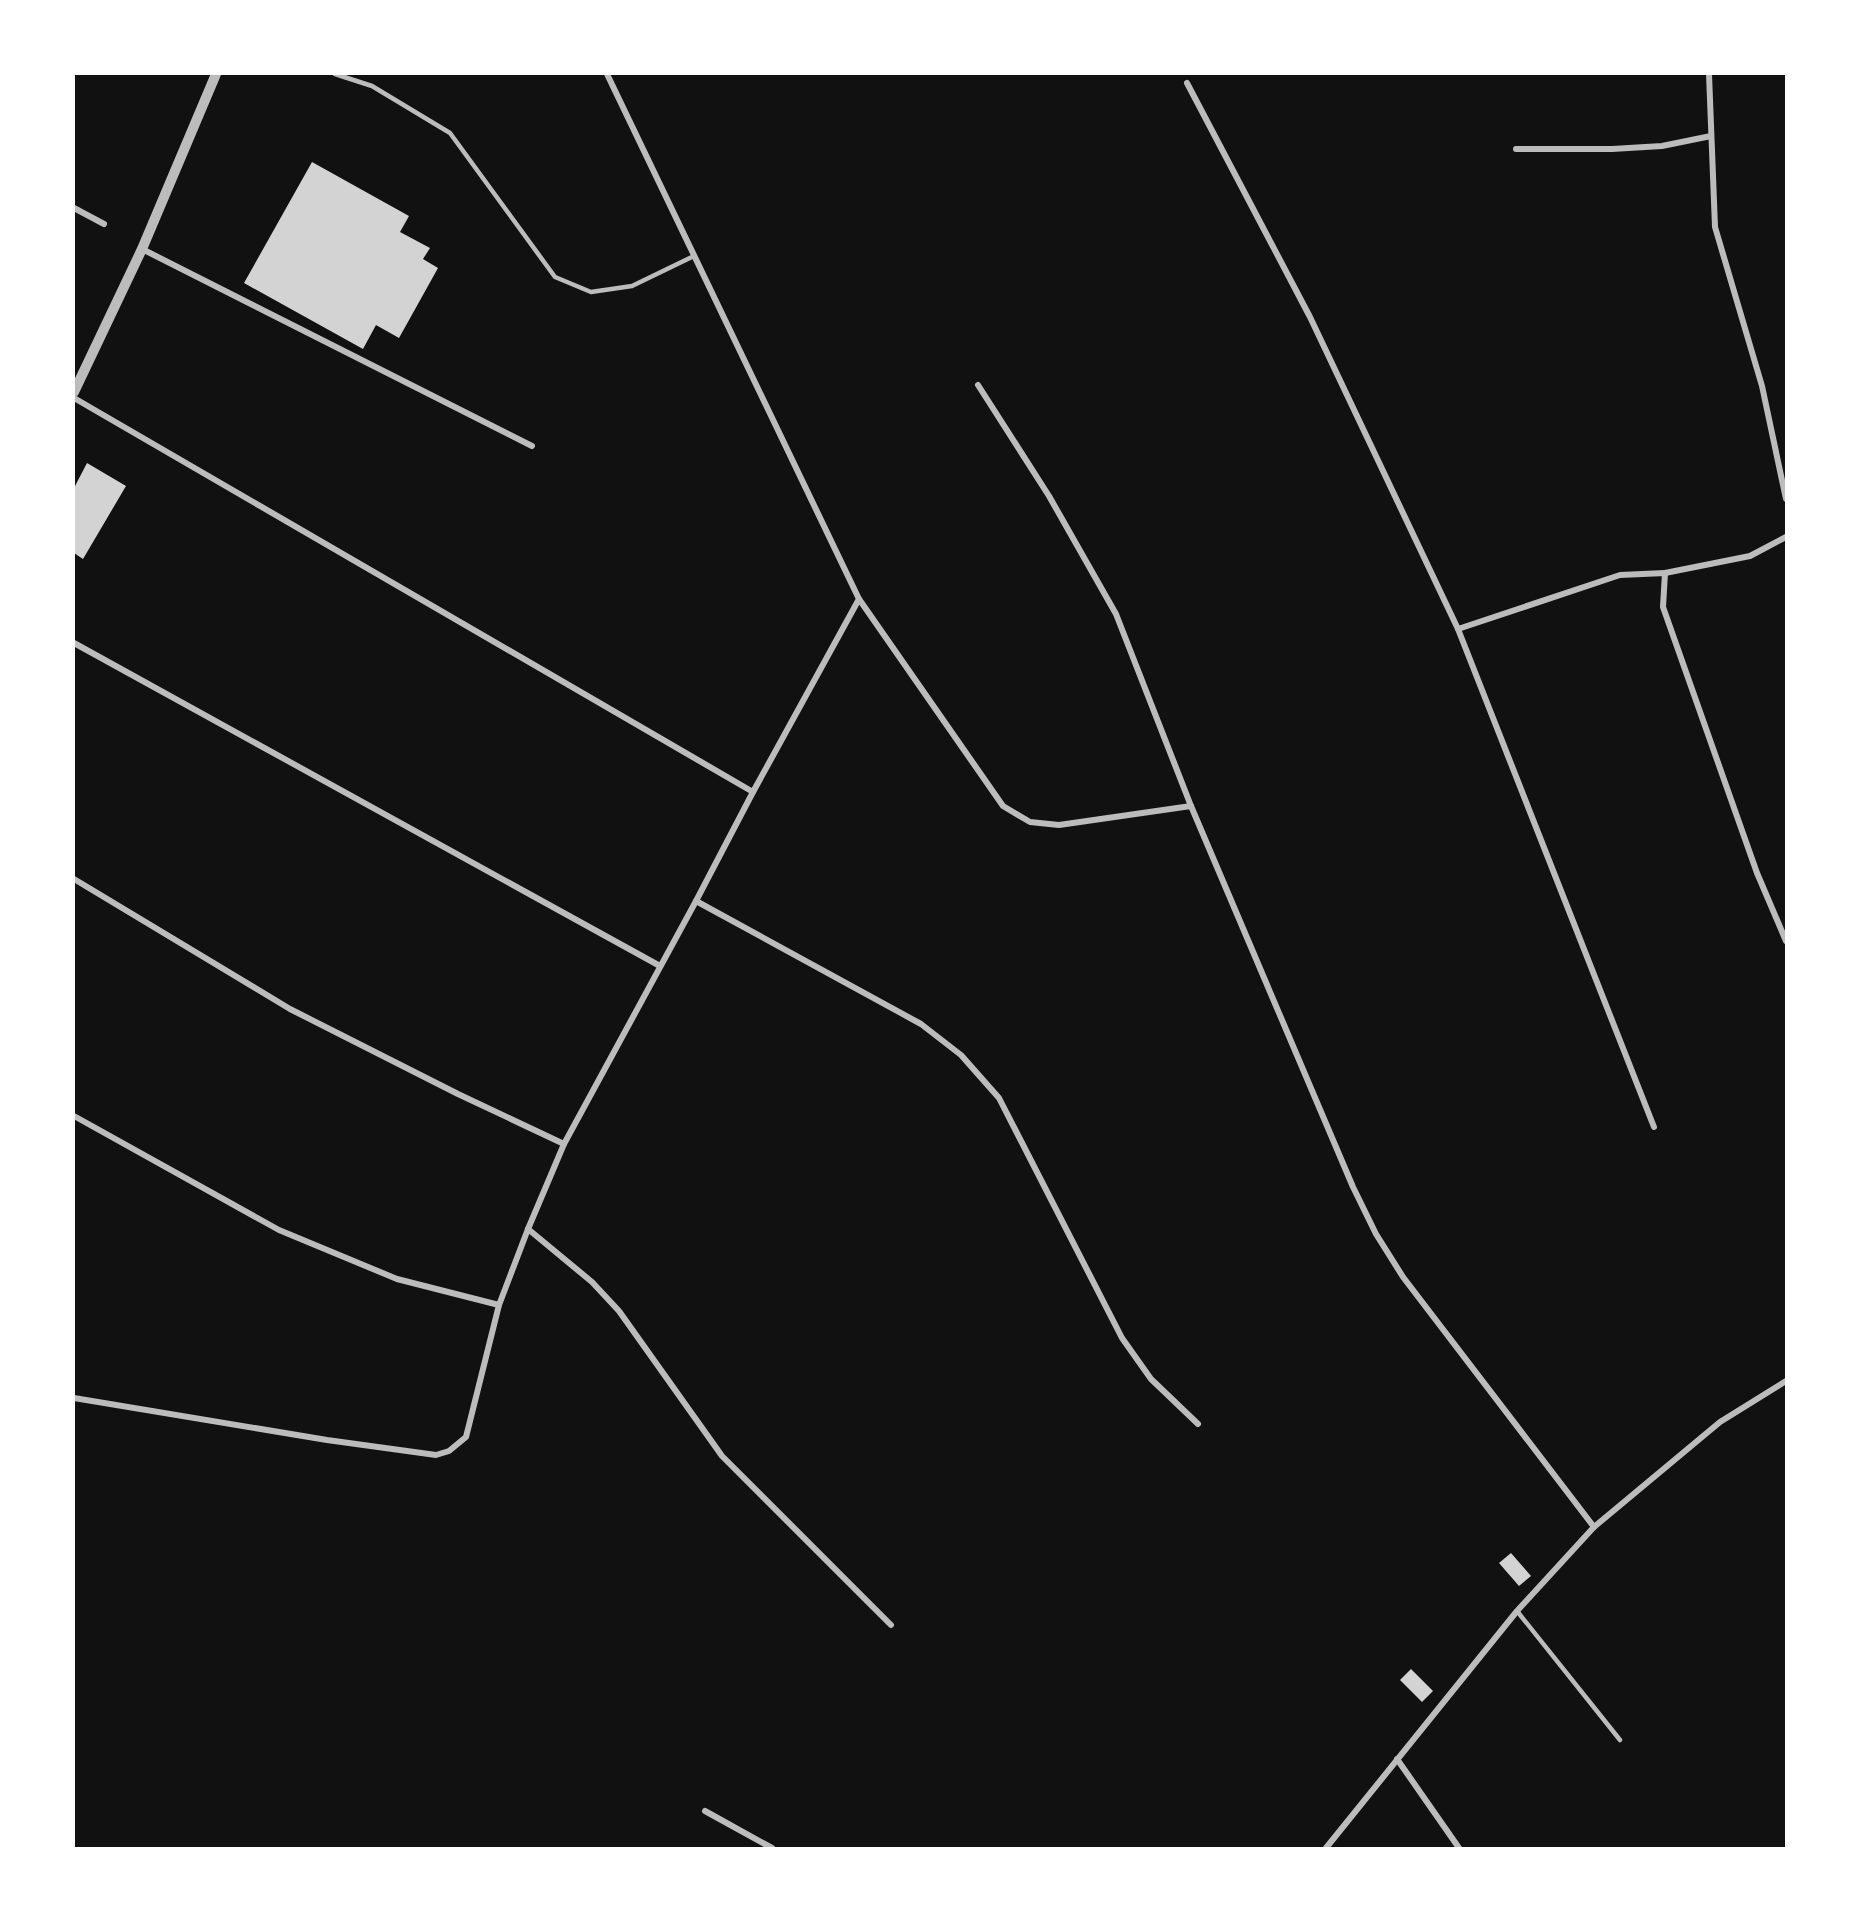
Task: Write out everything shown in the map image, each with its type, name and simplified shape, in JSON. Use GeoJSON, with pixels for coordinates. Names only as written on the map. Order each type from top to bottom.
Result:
{"type":"FeatureCollection","features":[{"type":"Feature","properties":{"kind":"street"},"geometry":{"type":"LineString","coordinates":[[74,392],[142,249],[216,74]]}},
{"type":"Feature","properties":{"kind":"street"},"geometry":{"type":"LineString","coordinates":[[607,74],[859,599],[1003,806],[1030,822],[1059,825],[1191,806]]}},
{"type":"Feature","properties":{"kind":"street"},"geometry":{"type":"LineString","coordinates":[[1709,74],[1714,227],[1762,386],[1786,499]]}},
{"type":"Feature","properties":{"kind":"street"},"geometry":{"type":"LineString","coordinates":[[1187,83],[1310,317],[1458,629],[1654,1127]]}},
{"type":"Feature","properties":{"kind":"street"},"geometry":{"type":"LineString","coordinates":[[1516,149],[1622,149],[1662,146],[1711,136]]}},
{"type":"Feature","properties":{"kind":"street"},"geometry":{"type":"LineString","coordinates":[[74,208],[104,225]]}},
{"type":"Feature","properties":{"kind":"street"},"geometry":{"type":"LineString","coordinates":[[142,249],[532,446]]}},
{"type":"Feature","properties":{"kind":"street"},"geometry":{"type":"LineString","coordinates":[[978,385],[1049,496],[1116,614],[1191,806],[1353,1187],[1376,1234],[1403,1276],[1594,1527]]}},
{"type":"Feature","properties":{"kind":"street"},"geometry":{"type":"LineString","coordinates":[[74,398],[753,792]]}},
{"type":"Feature","properties":{"kind":"street"},"geometry":{"type":"LineString","coordinates":[[1458,629],[1620,575],[1665,573],[1750,556],[1786,537]]}},
{"type":"Feature","properties":{"kind":"street"},"geometry":{"type":"LineString","coordinates":[[1665,573],[1663,607],[1757,873],[1786,941]]}},
{"type":"Feature","properties":{"kind":"street"},"geometry":{"type":"LineString","coordinates":[[74,1398],[327,1440],[435,1455],[449,1451],[466,1437],[499,1305],[564,1144],[859,599]]}},
{"type":"Feature","properties":{"kind":"street"},"geometry":{"type":"LineString","coordinates":[[74,643],[660,966]]}},
{"type":"Feature","properties":{"kind":"street"},"geometry":{"type":"LineString","coordinates":[[74,879],[290,1009],[458,1094],[564,1144]]}},
{"type":"Feature","properties":{"kind":"street"},"geometry":{"type":"LineString","coordinates":[[696,901],[921,1024],[962,1056],[999,1098],[1122,1338],[1151,1379],[1198,1424]]}},
{"type":"Feature","properties":{"kind":"street"},"geometry":{"type":"LineString","coordinates":[[74,1116],[279,1230],[397,1279],[499,1305]]}},
{"type":"Feature","properties":{"kind":"street"},"geometry":{"type":"LineString","coordinates":[[528,1229],[592,1282],[619,1311],[722,1455],[891,1625]]}},
{"type":"Feature","properties":{"kind":"street"},"geometry":{"type":"LineString","coordinates":[[1326,1848],[1517,1611],[1594,1527],[1720,1422],[1786,1381]]}},
{"type":"Feature","properties":{"kind":"street"},"geometry":{"type":"LineString","coordinates":[[1397,1759],[1459,1848]]}},
{"type":"Feature","properties":{"kind":"street"},"geometry":{"type":"LineString","coordinates":[[705,1811],[772,1848]]}},
{"type":"Feature","properties":{"kind":"lane"},"geometry":{"type":"LineString","coordinates":[[335,74],[372,86],[450,133],[555,277],[591,292],[632,286],[694,256]]}},
{"type":"Feature","properties":{"kind":"lane"},"geometry":{"type":"LineString","coordinates":[[1517,1611],[1620,1740]]}},
{"type":"Feature","properties":{"kind":"building"},"geometry":{"type":"Polygon","coordinates":[[[312,162],[409,216],[400,232],[430,248],[423,259],[438,268],[399,338],[376,325],[363,349],[244,283],[312,162]]]}},
{"type":"Feature","properties":{"kind":"building"},"geometry":{"type":"Polygon","coordinates":[[[87,463],[126,486],[83,559],[74,553],[74,488],[87,463]]]}},
{"type":"Feature","properties":{"kind":"building"},"geometry":{"type":"Polygon","coordinates":[[[1511,1553],[1531,1576],[1519,1586],[1499,1563],[1511,1553]]]}},
{"type":"Feature","properties":{"kind":"building"},"geometry":{"type":"Polygon","coordinates":[[[1411,1669],[1433,1691],[1422,1702],[1400,1680],[1411,1669]]]}}]}
